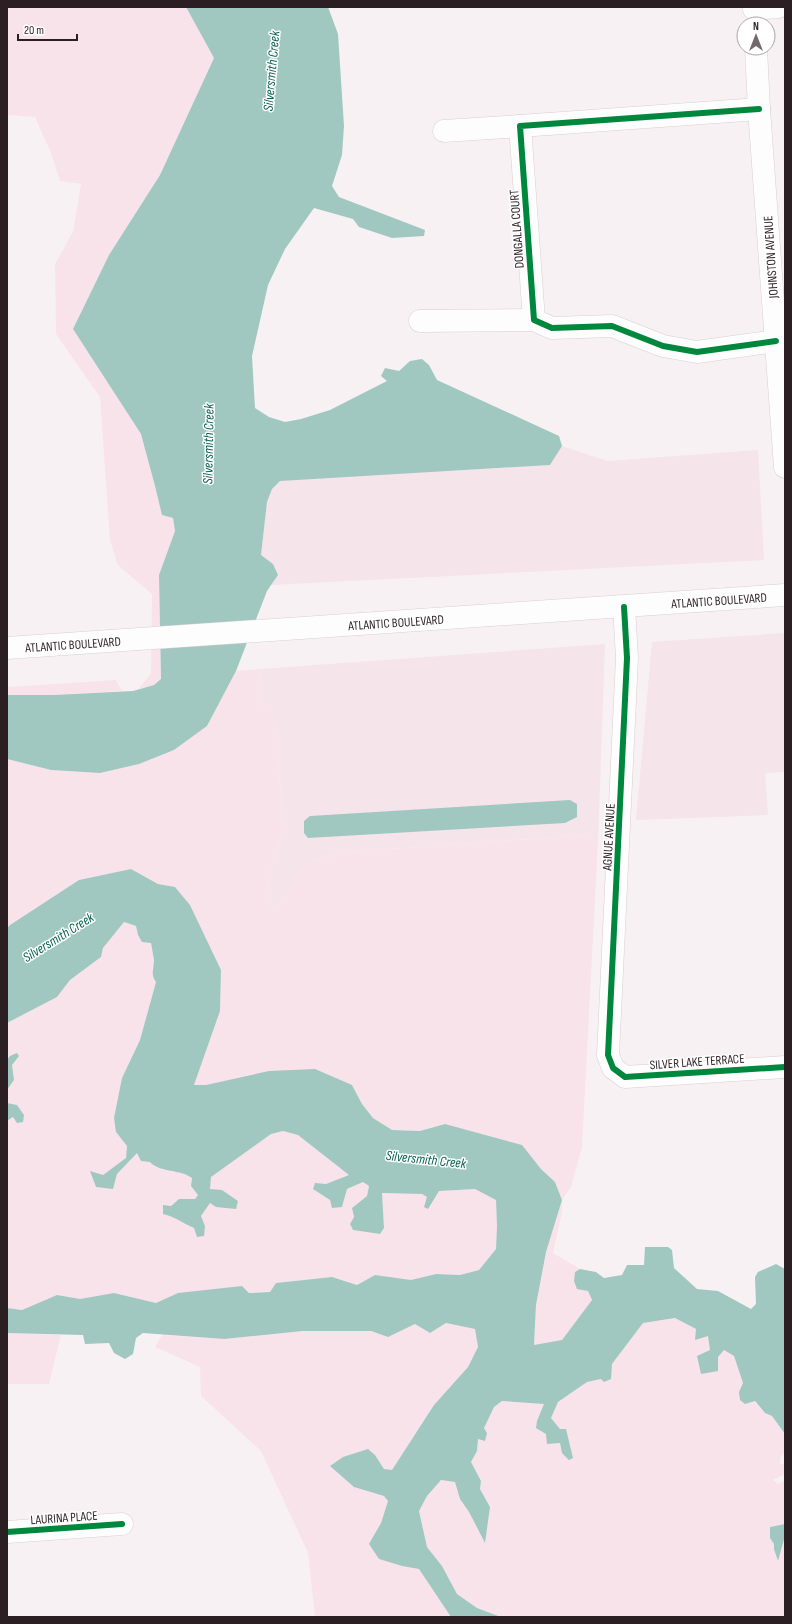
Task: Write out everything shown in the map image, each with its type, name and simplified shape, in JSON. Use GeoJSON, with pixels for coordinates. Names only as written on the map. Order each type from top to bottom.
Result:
{"type":"FeatureCollection","features":[{"type":"Feature","properties":{"kind":"street"},"geometry":{"type":"LineString","coordinates":[[754,13],[778,7]]}},
{"type":"Feature","properties":{"kind":"street","name":"JOHNSTON AVENUE"},"geometry":{"type":"LineString","coordinates":[[756,56],[759,109],[779,291],[776,341],[785,466]]}},
{"type":"Feature","properties":{"kind":"street"},"geometry":{"type":"LineString","coordinates":[[444,131],[759,109]]}},
{"type":"Feature","properties":{"kind":"street","name":"DONGALLA COURT"},"geometry":{"type":"LineString","coordinates":[[520,126],[534,320]]}},
{"type":"Feature","properties":{"kind":"street"},"geometry":{"type":"LineString","coordinates":[[420,321],[534,320],[552,328],[612,326],[663,346],[697,352],[776,341]]}},
{"type":"Feature","properties":{"kind":"street","name":"ATLANTIC BOULEVARD"},"geometry":{"type":"LineString","coordinates":[[7,648],[785,595]]}},
{"type":"Feature","properties":{"kind":"street","name":"AGNUE AVENUE"},"geometry":{"type":"LineString","coordinates":[[612,1068],[608,1055],[627,658],[624,607]]}},
{"type":"Feature","properties":{"kind":"street","name":"SILVER LAKE TERRACE"},"geometry":{"type":"LineString","coordinates":[[612,1068],[625,1077],[785,1067]]}},
{"type":"Feature","properties":{"kind":"street","name":"LAURINA PLACE"},"geometry":{"type":"LineString","coordinates":[[7,1532],[122,1524]]}},
{"type":"Feature","properties":{"kind":"shaded area"},"geometry":{"type":"Polygon","coordinates":[[[7,7],[186,7],[214,58],[160,175],[109,255],[73,329],[141,434],[162,515],[173,518],[175,531],[159,575],[161,680],[154,685],[138,689],[151,674],[152,594],[118,565],[110,540],[100,397],[56,334],[55,264],[73,232],[81,184],[60,181],[51,153],[35,117],[7,115],[7,7]]]}},
{"type":"Feature","properties":{"kind":"shaded area"},"geometry":{"type":"Polygon","coordinates":[[[562,446],[608,461],[758,450],[764,560],[271,585],[278,575],[261,555],[267,502],[272,489],[280,480],[550,465],[562,446]]]}},
{"type":"Feature","properties":{"kind":"shaded area"},"geometry":{"type":"Polygon","coordinates":[[[785,633],[785,772],[765,773],[768,815],[636,820],[652,642],[785,633]]]}},
{"type":"Feature","properties":{"kind":"shaded area"},"geometry":{"type":"Polygon","coordinates":[[[605,644],[598,843],[584,835],[349,852],[312,861],[284,898],[275,913],[267,903],[269,876],[283,830],[277,737],[273,730],[273,707],[258,705],[260,669],[605,644]]]}},
{"type":"Feature","properties":{"kind":"shaded area"},"geometry":{"type":"Polygon","coordinates":[[[260,669],[258,705],[273,707],[273,730],[277,737],[283,830],[269,876],[267,903],[275,912],[296,879],[312,861],[349,852],[584,835],[598,843],[582,1147],[571,1187],[562,1200],[555,1182],[541,1169],[445,1124],[420,1131],[392,1130],[373,1118],[362,1104],[352,1085],[194,1085],[220,1011],[221,970],[190,905],[175,887],[158,884],[131,869],[79,880],[7,928],[7,759],[51,770],[100,773],[139,764],[174,750],[207,726],[236,671],[260,669]]]}},
{"type":"Feature","properties":{"kind":"shaded area"},"geometry":{"type":"Polygon","coordinates":[[[116,680],[122,691],[54,695],[7,695],[7,687],[116,680]]]}},
{"type":"Feature","properties":{"kind":"shaded area"},"geometry":{"type":"Polygon","coordinates":[[[124,922],[136,926],[138,935],[151,943],[154,962],[152,969],[156,982],[140,1040],[122,1078],[116,1132],[127,1146],[126,1158],[103,1175],[113,1189],[117,1174],[137,1152],[141,1161],[150,1162],[159,1168],[182,1173],[192,1178],[191,1186],[198,1195],[195,1199],[179,1199],[171,1206],[176,1217],[184,1224],[193,1227],[205,1226],[201,1216],[210,1202],[210,1177],[271,1134],[283,1131],[298,1135],[350,1175],[313,1189],[342,1207],[347,1189],[363,1182],[369,1186],[367,1196],[352,1208],[354,1217],[350,1224],[353,1230],[380,1234],[384,1228],[382,1193],[422,1194],[427,1197],[439,1191],[475,1189],[496,1200],[496,1249],[479,1270],[460,1275],[436,1274],[411,1281],[375,1275],[357,1285],[332,1277],[276,1283],[270,1292],[178,1293],[156,1303],[114,1293],[80,1299],[57,1295],[22,1310],[7,1308],[7,1121],[13,1117],[17,1105],[7,1103],[7,1090],[14,1080],[12,1065],[7,1060],[7,1023],[57,997],[70,980],[101,957],[103,948],[124,922]]]}},
{"type":"Feature","properties":{"kind":"shaded area"},"geometry":{"type":"Polygon","coordinates":[[[562,1200],[562,1212],[553,1253],[580,1269],[575,1272],[574,1281],[588,1291],[592,1300],[562,1340],[534,1346],[536,1305],[546,1252],[562,1200]]]}},
{"type":"Feature","properties":{"kind":"shaded area"},"geometry":{"type":"Polygon","coordinates":[[[675,1318],[709,1336],[711,1350],[718,1357],[724,1350],[734,1356],[743,1383],[739,1392],[754,1401],[765,1413],[772,1416],[785,1434],[785,1453],[780,1458],[780,1464],[785,1464],[785,1474],[773,1480],[778,1484],[785,1480],[785,1524],[770,1527],[770,1538],[774,1544],[774,1549],[782,1550],[785,1536],[785,1617],[501,1617],[477,1608],[457,1594],[442,1566],[427,1547],[419,1511],[427,1496],[441,1480],[455,1481],[460,1499],[469,1512],[484,1542],[490,1507],[480,1489],[481,1481],[471,1462],[477,1451],[478,1439],[485,1441],[483,1428],[494,1407],[502,1401],[545,1404],[537,1421],[546,1434],[560,1443],[562,1453],[560,1429],[551,1418],[558,1402],[587,1382],[601,1379],[643,1323],[675,1318]]]}},
{"type":"Feature","properties":{"kind":"shaded area"},"geometry":{"type":"Polygon","coordinates":[[[446,1323],[475,1329],[478,1347],[468,1367],[434,1405],[392,1470],[384,1469],[375,1455],[354,1487],[384,1496],[388,1501],[381,1523],[370,1544],[379,1559],[402,1566],[419,1569],[451,1617],[315,1617],[308,1553],[261,1451],[201,1396],[200,1367],[155,1347],[162,1335],[224,1339],[303,1331],[371,1331],[388,1337],[415,1324],[430,1333],[446,1323]]]}},
{"type":"Feature","properties":{"kind":"shaded area"},"geometry":{"type":"Polygon","coordinates":[[[7,1333],[61,1335],[49,1384],[7,1384],[7,1333]]]}},
{"type":"Feature","properties":{"kind":"water","name":"Silversmith Creek"},"geometry":{"type":"Polygon","coordinates":[[[186,7],[328,7],[338,34],[344,126],[342,155],[332,186],[339,197],[425,230],[424,236],[392,238],[359,227],[353,219],[314,208],[285,249],[268,285],[252,356],[255,408],[269,417],[285,422],[301,419],[330,410],[387,381],[381,376],[385,368],[399,371],[410,361],[422,359],[429,365],[437,380],[559,436],[562,446],[550,465],[280,481],[272,489],[267,502],[261,555],[273,564],[278,575],[267,591],[236,671],[207,726],[174,750],[139,764],[100,773],[51,770],[7,759],[7,695],[54,695],[133,691],[154,685],[161,679],[159,575],[175,531],[173,518],[162,515],[141,434],[73,329],[109,255],[160,175],[214,58],[186,7]]]}},
{"type":"Feature","properties":{"kind":"water"},"geometry":{"type":"Polygon","coordinates":[[[570,800],[577,804],[577,817],[565,823],[308,838],[304,833],[304,821],[310,816],[570,800]]]}},
{"type":"Feature","properties":{"kind":"water","name":"Silversmith Creek"},"geometry":{"type":"Polygon","coordinates":[[[131,869],[158,884],[175,887],[190,905],[221,970],[220,1011],[194,1085],[206,1085],[269,1071],[315,1069],[352,1085],[362,1104],[373,1118],[392,1130],[420,1131],[445,1124],[522,1145],[541,1169],[555,1182],[562,1200],[546,1252],[536,1305],[534,1345],[562,1340],[592,1300],[588,1291],[577,1289],[574,1281],[575,1272],[580,1269],[596,1272],[604,1278],[622,1275],[627,1265],[644,1265],[645,1247],[668,1247],[672,1250],[674,1268],[697,1289],[718,1291],[751,1309],[756,1304],[755,1277],[758,1272],[776,1264],[785,1269],[785,1434],[772,1416],[765,1413],[755,1401],[745,1404],[740,1400],[739,1392],[743,1383],[734,1356],[724,1350],[718,1357],[718,1371],[701,1374],[697,1356],[710,1350],[708,1336],[695,1340],[696,1329],[675,1318],[643,1323],[612,1364],[611,1379],[604,1382],[601,1379],[587,1382],[558,1402],[551,1418],[560,1429],[566,1429],[573,1458],[569,1460],[562,1453],[560,1443],[547,1444],[546,1434],[536,1428],[537,1421],[544,1404],[502,1401],[494,1407],[484,1428],[487,1433],[485,1441],[478,1439],[477,1451],[471,1462],[481,1481],[480,1489],[490,1507],[485,1543],[469,1512],[460,1499],[455,1482],[441,1480],[427,1496],[419,1511],[427,1547],[442,1566],[457,1594],[477,1608],[501,1617],[451,1617],[419,1569],[402,1566],[379,1559],[369,1544],[381,1523],[388,1501],[384,1496],[354,1487],[330,1466],[343,1457],[368,1449],[375,1455],[384,1469],[392,1470],[434,1405],[468,1367],[478,1347],[475,1329],[446,1323],[430,1333],[415,1324],[388,1337],[371,1331],[303,1331],[224,1339],[143,1333],[136,1338],[133,1354],[125,1359],[114,1353],[109,1343],[85,1344],[83,1335],[7,1333],[7,1308],[22,1310],[57,1295],[80,1299],[114,1293],[156,1303],[178,1293],[242,1286],[249,1293],[270,1292],[276,1283],[332,1277],[357,1285],[375,1275],[411,1280],[436,1274],[460,1275],[479,1270],[496,1249],[496,1200],[475,1189],[439,1191],[428,1209],[424,1207],[427,1197],[422,1194],[382,1193],[384,1228],[380,1234],[353,1230],[350,1224],[354,1217],[352,1208],[367,1196],[369,1186],[363,1182],[347,1189],[342,1207],[332,1208],[330,1200],[313,1189],[315,1183],[326,1184],[349,1175],[298,1135],[283,1131],[271,1134],[211,1177],[210,1189],[222,1190],[238,1201],[236,1209],[216,1207],[210,1203],[201,1216],[205,1226],[204,1236],[197,1237],[194,1228],[163,1214],[163,1205],[171,1206],[179,1199],[195,1199],[198,1195],[191,1186],[192,1178],[187,1175],[159,1168],[150,1162],[141,1161],[137,1153],[117,1174],[113,1189],[96,1187],[90,1171],[103,1175],[126,1158],[127,1146],[116,1132],[114,1118],[122,1078],[140,1040],[156,982],[153,974],[154,960],[151,943],[142,942],[138,935],[136,926],[124,922],[103,948],[101,957],[70,980],[57,997],[7,1023],[7,928],[79,880],[131,869]]]}},
{"type":"Feature","properties":{"kind":"water"},"geometry":{"type":"Polygon","coordinates":[[[17,1053],[19,1056],[12,1065],[14,1080],[7,1090],[7,1060],[10,1056],[17,1053]]]}},
{"type":"Feature","properties":{"kind":"water"},"geometry":{"type":"Polygon","coordinates":[[[7,1103],[17,1105],[24,1115],[23,1122],[17,1123],[13,1117],[7,1121],[7,1103]]]}},
{"type":"Feature","properties":{"kind":"water"},"geometry":{"type":"Polygon","coordinates":[[[785,1524],[785,1536],[778,1561],[774,1544],[770,1538],[770,1527],[785,1524]]]}},
{"type":"Feature","properties":{"kind":"cycle path"},"geometry":{"type":"LineString","coordinates":[[759,109],[520,126],[534,320],[552,328],[612,326],[663,346],[697,352],[776,341]]}},
{"type":"Feature","properties":{"kind":"cycle path"},"geometry":{"type":"LineString","coordinates":[[624,607],[627,658],[608,1055],[613,1068],[625,1077],[785,1067]]}},
{"type":"Feature","properties":{"kind":"cycle path"},"geometry":{"type":"LineString","coordinates":[[7,1532],[122,1524]]}}]}
